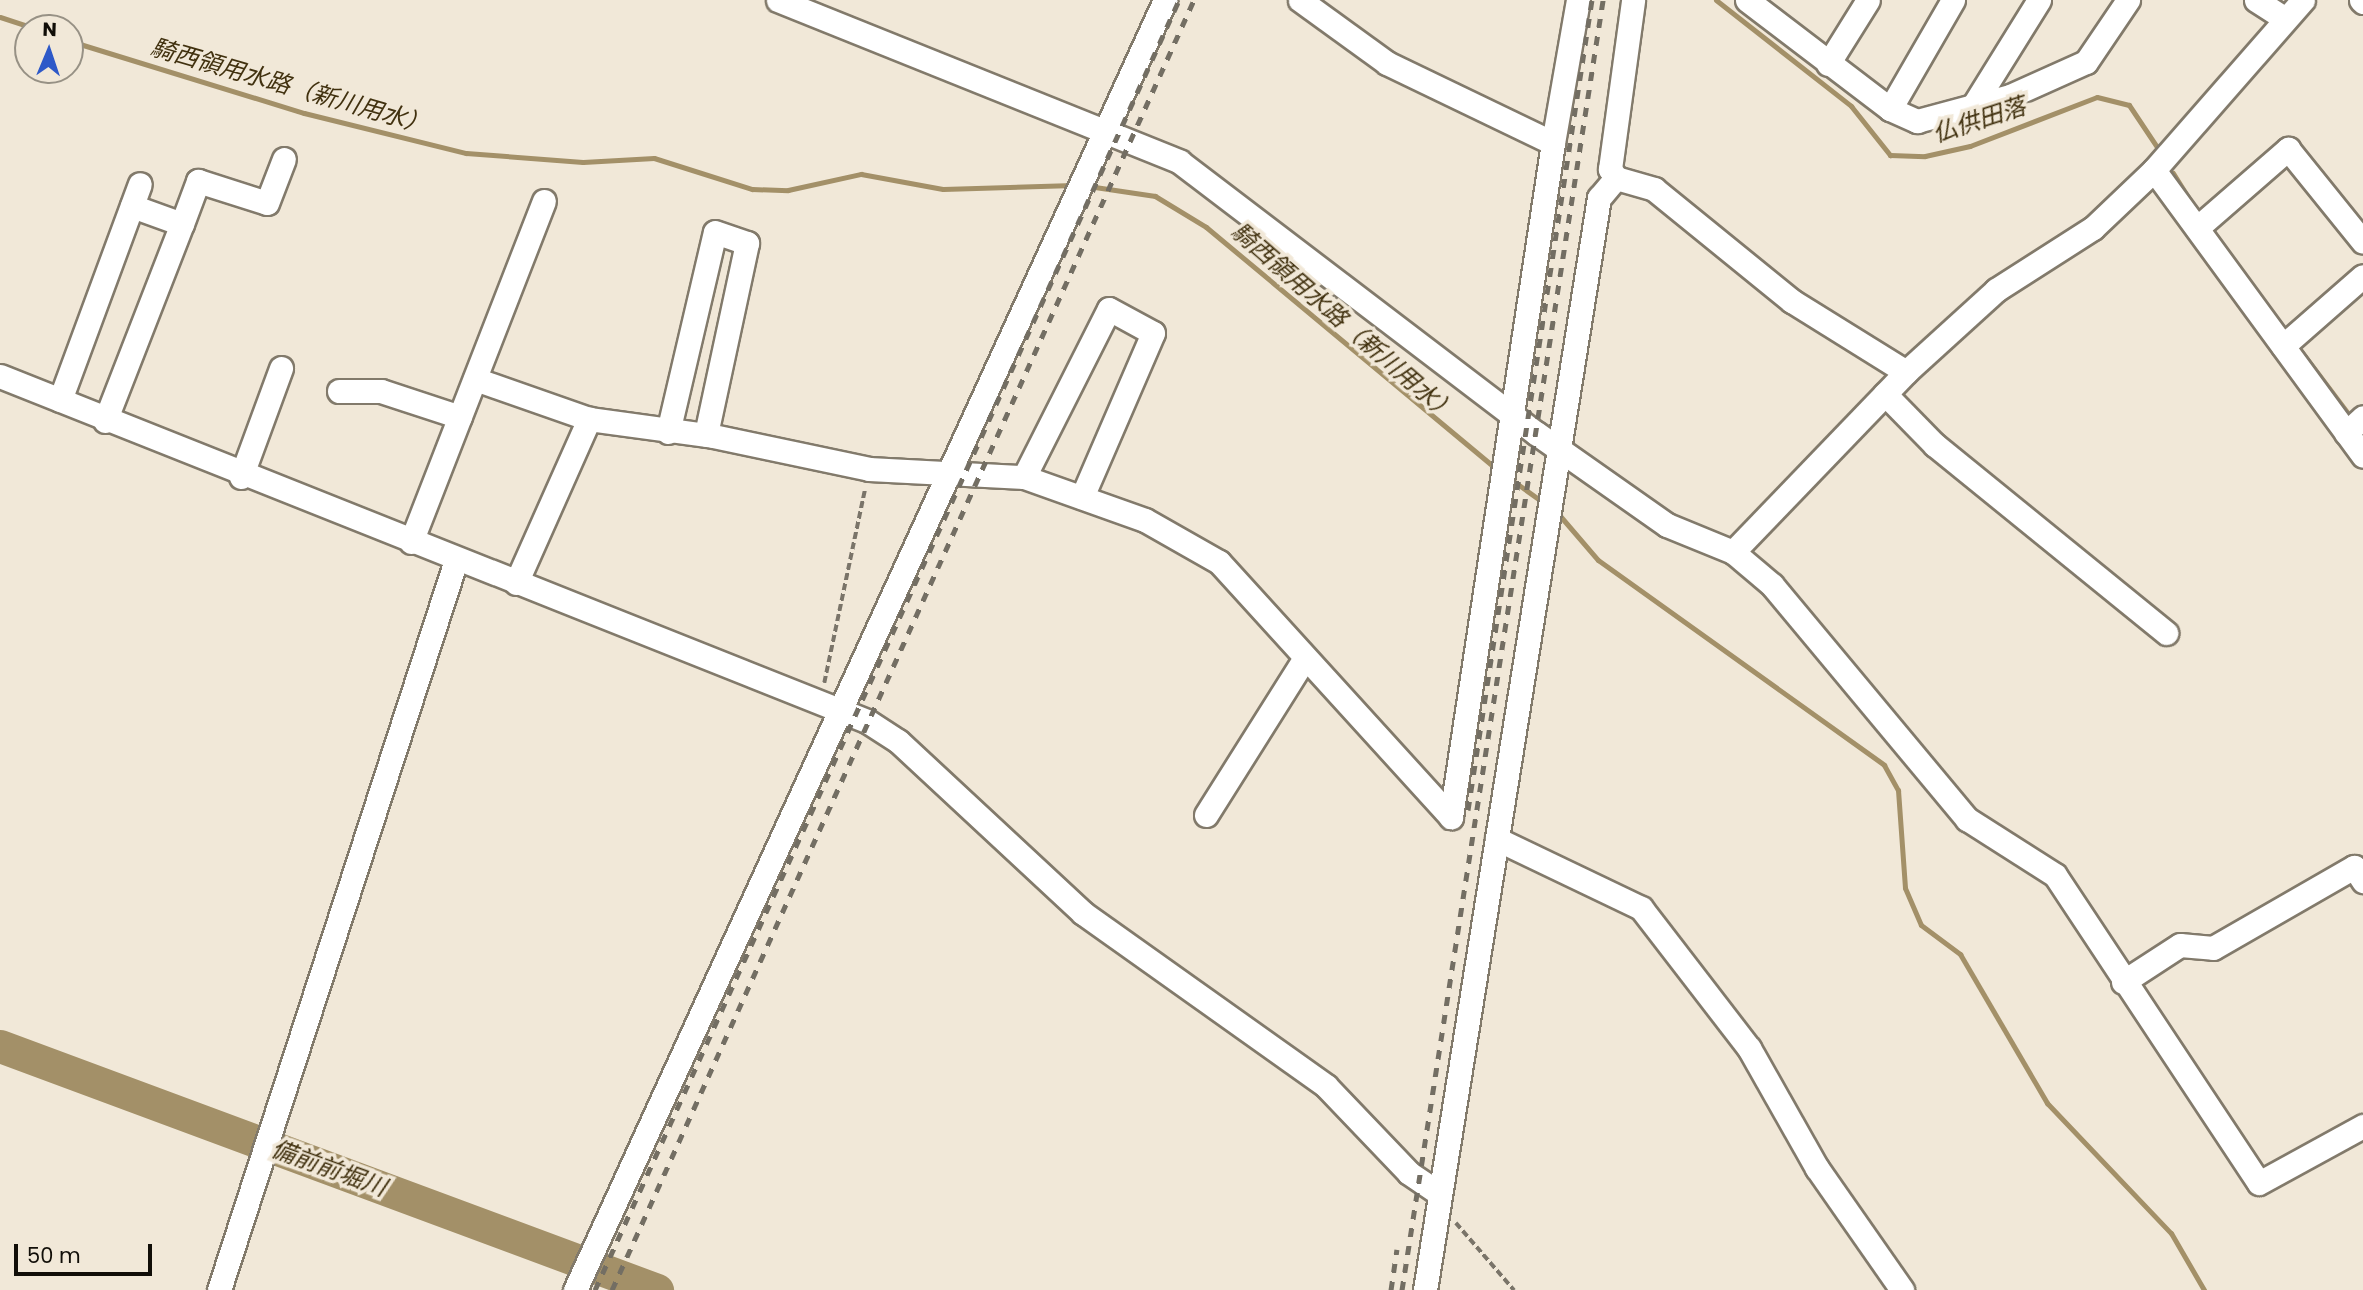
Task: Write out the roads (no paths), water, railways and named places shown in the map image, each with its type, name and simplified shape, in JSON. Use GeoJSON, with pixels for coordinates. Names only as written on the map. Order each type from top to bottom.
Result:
{"type":"FeatureCollection","features":[{"type":"Feature","properties":{"kind":"street"},"geometry":{"type":"LineString","coordinates":[[778,0],[1180,162],[1510,412],[1667,525],[1733,552],[1772,585],[1967,819],[2055,875],[2123,982],[2259,1182],[2363,1126]]}},
{"type":"Feature","properties":{"kind":"street"},"geometry":{"type":"LineString","coordinates":[[576,1289],[831,708],[949,476],[1165,0]]}},
{"type":"Feature","properties":{"kind":"street"},"geometry":{"type":"LineString","coordinates":[[1300,0],[1387,63],[1553,143]]}},
{"type":"Feature","properties":{"kind":"street"},"geometry":{"type":"LineString","coordinates":[[475,379],[589,419],[668,432],[706,435],[869,469],[949,476],[1024,477],[1145,520],[1219,562],[1451,817],[1510,412],[1578,0]]}},
{"type":"Feature","properties":{"kind":"street"},"geometry":{"type":"LineString","coordinates":[[1633,0],[1610,169],[1616,178],[1654,189],[1792,301],[1906,372]]}},
{"type":"Feature","properties":{"kind":"street"},"geometry":{"type":"LineString","coordinates":[[1747,0],[1772,8],[1828,64],[1890,109],[1917,121],[1973,106],[2086,62],[2128,0]]}},
{"type":"Feature","properties":{"kind":"street"},"geometry":{"type":"LineString","coordinates":[[1828,64],[1868,0]]}},
{"type":"Feature","properties":{"kind":"street"},"geometry":{"type":"LineString","coordinates":[[1890,109],[1953,0]]}},
{"type":"Feature","properties":{"kind":"street"},"geometry":{"type":"LineString","coordinates":[[1973,106],[2039,0]]}},
{"type":"Feature","properties":{"kind":"street"},"geometry":{"type":"LineString","coordinates":[[2256,0],[2282,9]]}},
{"type":"Feature","properties":{"kind":"street"},"geometry":{"type":"LineString","coordinates":[[1733,552],[1906,372],[1996,290],[2093,228],[2154,170],[2282,9],[2303,0]]}},
{"type":"Feature","properties":{"kind":"street"},"geometry":{"type":"LineString","coordinates":[[2197,228],[2288,149],[2363,242]]}},
{"type":"Feature","properties":{"kind":"street"},"geometry":{"type":"LineString","coordinates":[[105,421],[198,181],[267,202],[284,159]]}},
{"type":"Feature","properties":{"kind":"street"},"geometry":{"type":"LineString","coordinates":[[2154,170],[2363,456]]}},
{"type":"Feature","properties":{"kind":"street"},"geometry":{"type":"LineString","coordinates":[[1425,1290],[1558,445],[1600,198],[1616,178]]}},
{"type":"Feature","properties":{"kind":"street"},"geometry":{"type":"LineString","coordinates":[[60,400],[140,184]]}},
{"type":"Feature","properties":{"kind":"street"},"geometry":{"type":"LineString","coordinates":[[411,542],[544,201]]}},
{"type":"Feature","properties":{"kind":"street"},"geometry":{"type":"LineString","coordinates":[[132,206],[182,224]]}},
{"type":"Feature","properties":{"kind":"street"},"geometry":{"type":"LineString","coordinates":[[668,432],[715,232],[747,243],[706,435]]}},
{"type":"Feature","properties":{"kind":"street"},"geometry":{"type":"LineString","coordinates":[[2283,346],[2363,276]]}},
{"type":"Feature","properties":{"kind":"street"},"geometry":{"type":"LineString","coordinates":[[1024,477],[1109,309],[1153,333],[1082,497]]}},
{"type":"Feature","properties":{"kind":"street"},"geometry":{"type":"LineString","coordinates":[[241,477],[281,368]]}},
{"type":"Feature","properties":{"kind":"street"},"geometry":{"type":"LineString","coordinates":[[0,376],[241,477],[831,708],[898,741],[1083,913],[1276,1046],[1326,1086],[1438,1202]]}},
{"type":"Feature","properties":{"kind":"street"},"geometry":{"type":"LineString","coordinates":[[339,391],[381,391],[460,416]]}},
{"type":"Feature","properties":{"kind":"street"},"geometry":{"type":"LineString","coordinates":[[1885,394],[1935,445],[2166,633]]}},
{"type":"Feature","properties":{"kind":"street"},"geometry":{"type":"LineString","coordinates":[[2346,433],[2363,417]]}},
{"type":"Feature","properties":{"kind":"street"},"geometry":{"type":"LineString","coordinates":[[516,583],[589,419]]}},
{"type":"Feature","properties":{"kind":"street"},"geometry":{"type":"LineString","coordinates":[[219,1290],[456,560]]}},
{"type":"Feature","properties":{"kind":"street"},"geometry":{"type":"LineString","coordinates":[[1206,815],[1305,657]]}},
{"type":"Feature","properties":{"kind":"street"},"geometry":{"type":"LineString","coordinates":[[1497,839],[1641,908],[1749,1048],[1817,1168],[1902,1290]]}},
{"type":"Feature","properties":{"kind":"street"},"geometry":{"type":"LineString","coordinates":[[2123,982],[2180,945],[2213,948],[2354,867],[2363,881]]}},
{"type":"Feature","properties":{"kind":"waterway","name":"仏供田落"},"geometry":{"type":"LineString","coordinates":[[1716,0],[1851,106],[1890,155],[1925,156],[1970,146],[2097,97],[2129,105],[2157,147]]}},
{"type":"Feature","properties":{"kind":"waterway","name":"騎西領用水路（新川用水）"},"geometry":{"type":"LineString","coordinates":[[0,17],[14,22]]}},
{"type":"Feature","properties":{"kind":"waterway","name":"騎西領用水路（新川用水）"},"geometry":{"type":"LineString","coordinates":[[84,45],[304,113],[466,153],[583,162],[654,158],[752,189],[788,190],[861,174],[943,189],[1074,185]]}},
{"type":"Feature","properties":{"kind":"waterway","name":"仏供田落"},"geometry":{"type":"LineString","coordinates":[[2173,173],[2192,203]]}},
{"type":"Feature","properties":{"kind":"waterway","name":"騎西領用水路（新川用水）"},"geometry":{"type":"LineString","coordinates":[[1088,186],[1155,196],[1206,227],[1498,470]]}},
{"type":"Feature","properties":{"kind":"waterway","name":"仏供田落"},"geometry":{"type":"LineString","coordinates":[[2301,351],[2347,412]]}},
{"type":"Feature","properties":{"kind":"waterway","name":"騎西領用水路（新川用水）"},"geometry":{"type":"LineString","coordinates":[[1509,478],[1544,503]]}},
{"type":"Feature","properties":{"kind":"waterway","name":"騎西領用水路（新川用水）"},"geometry":{"type":"LineString","coordinates":[[1555,510],[1598,560],[1884,765],[1898,790],[1905,888],[1921,925],[1960,954],[2047,1103],[2171,1233],[2204,1290]]}},
{"type":"Feature","properties":{"kind":"waterway","name":"備前前堀川"},"geometry":{"type":"LineString","coordinates":[[0,1046],[657,1290]]}},
{"type":"Feature","properties":{"kind":"railway"},"geometry":{"type":"LineString","coordinates":[[595,1290],[1179,0]]}},
{"type":"Feature","properties":{"kind":"railway"},"geometry":{"type":"LineString","coordinates":[[612,1290],[1194,0]]}},
{"type":"Feature","properties":{"kind":"railway"},"geometry":{"type":"LineString","coordinates":[[1468,810],[1592,0]]}},
{"type":"Feature","properties":{"kind":"railway"},"geometry":{"type":"LineString","coordinates":[[1402,1290],[1603,0]]}},
{"type":"Feature","properties":{"kind":"railway"},"geometry":{"type":"LineString","coordinates":[[1391,1290],[1397,1249]]}}]}
